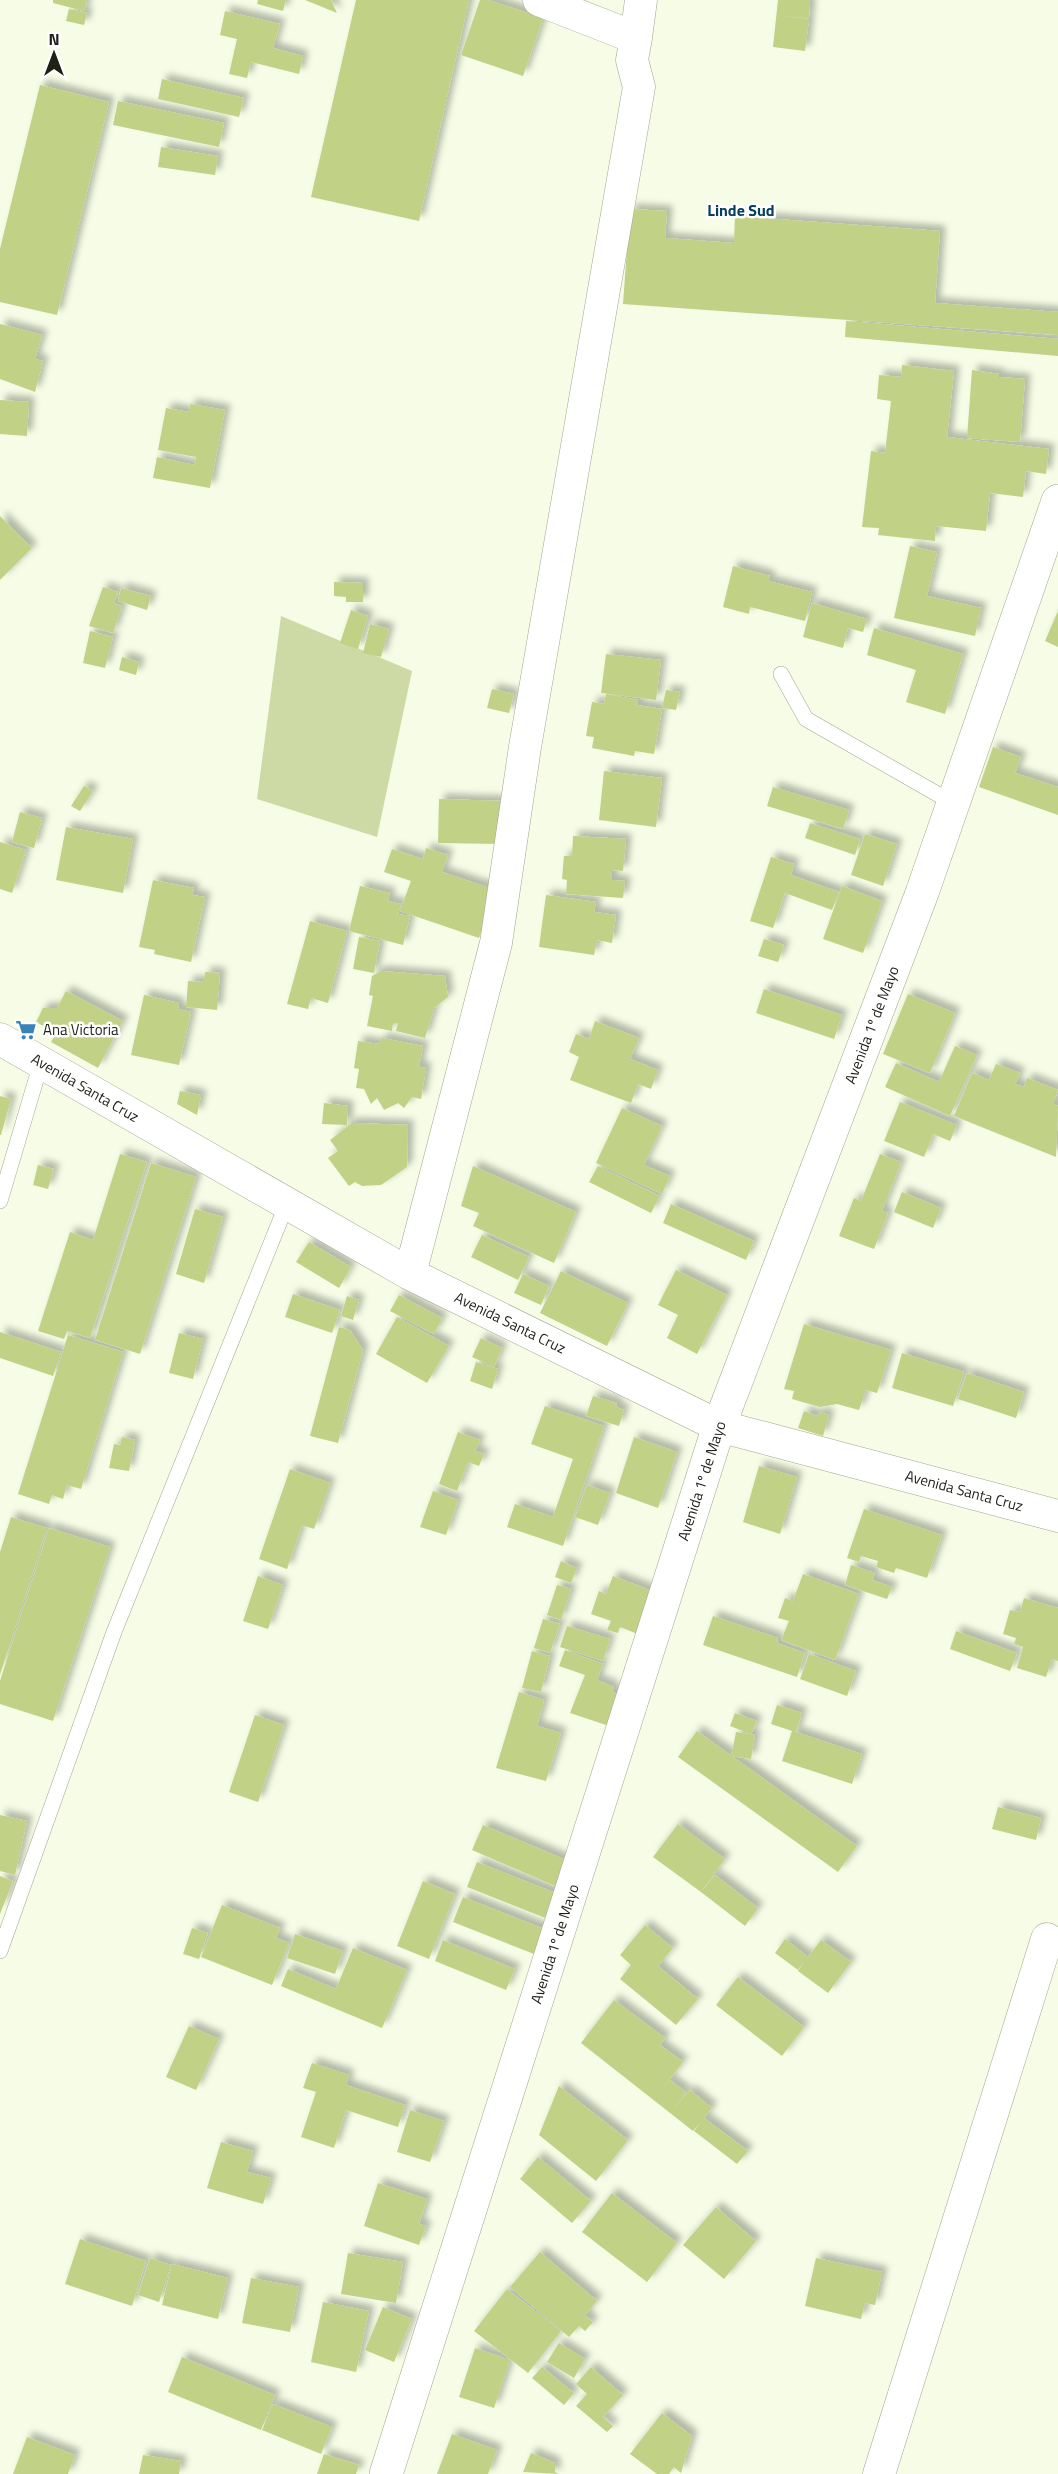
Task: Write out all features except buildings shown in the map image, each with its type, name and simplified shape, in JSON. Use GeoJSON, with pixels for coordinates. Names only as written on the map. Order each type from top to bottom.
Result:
{"type":"FeatureCollection","features":[{"type":"Feature","properties":{"kind":"main road","name":"Avenida 1º de Mayo"},"geometry":{"type":"LineString","coordinates":[[386,2474],[719,1426],[922,893],[1058,501]]}},
{"type":"Feature","properties":{"kind":"street"},"geometry":{"type":"LineString","coordinates":[[539,0],[636,38]]}},
{"type":"Feature","properties":{"kind":"street"},"geometry":{"type":"LineString","coordinates":[[410,1274],[496,942],[525,747],[639,87],[632,60],[641,0]]}},
{"type":"Feature","properties":{"kind":"street","name":"Avenida Santa Cruz"},"geometry":{"type":"LineString","coordinates":[[0,1039],[286,1206],[410,1274],[719,1426],[1058,1516]]}},
{"type":"Feature","properties":{"kind":"street"},"geometry":{"type":"LineString","coordinates":[[879,2474],[1047,1939]]}},
{"type":"Feature","properties":{"kind":"lane"},"geometry":{"type":"LineString","coordinates":[[781,674],[806,719],[953,803]]}},
{"type":"Feature","properties":{"kind":"lane"},"geometry":{"type":"LineString","coordinates":[[0,1201],[41,1063]]}},
{"type":"Feature","properties":{"kind":"lane"},"geometry":{"type":"LineString","coordinates":[[0,1951],[114,1632],[286,1206]]}},
{"type":"Feature","properties":{"kind":"green space"},"geometry":{"type":"Polygon","coordinates":[[[281,616],[412,671],[377,837],[257,799],[281,616]]]}},
{"type":"Feature","properties":{"kind":"place","name":"Ana Victoria"},"geometry":{"type":"Point","coordinates":[26,1030]}},
{"type":"Feature","properties":{"kind":"district","name":"Linde Sud"},"geometry":{"type":"Point","coordinates":[741,210]}}]}
